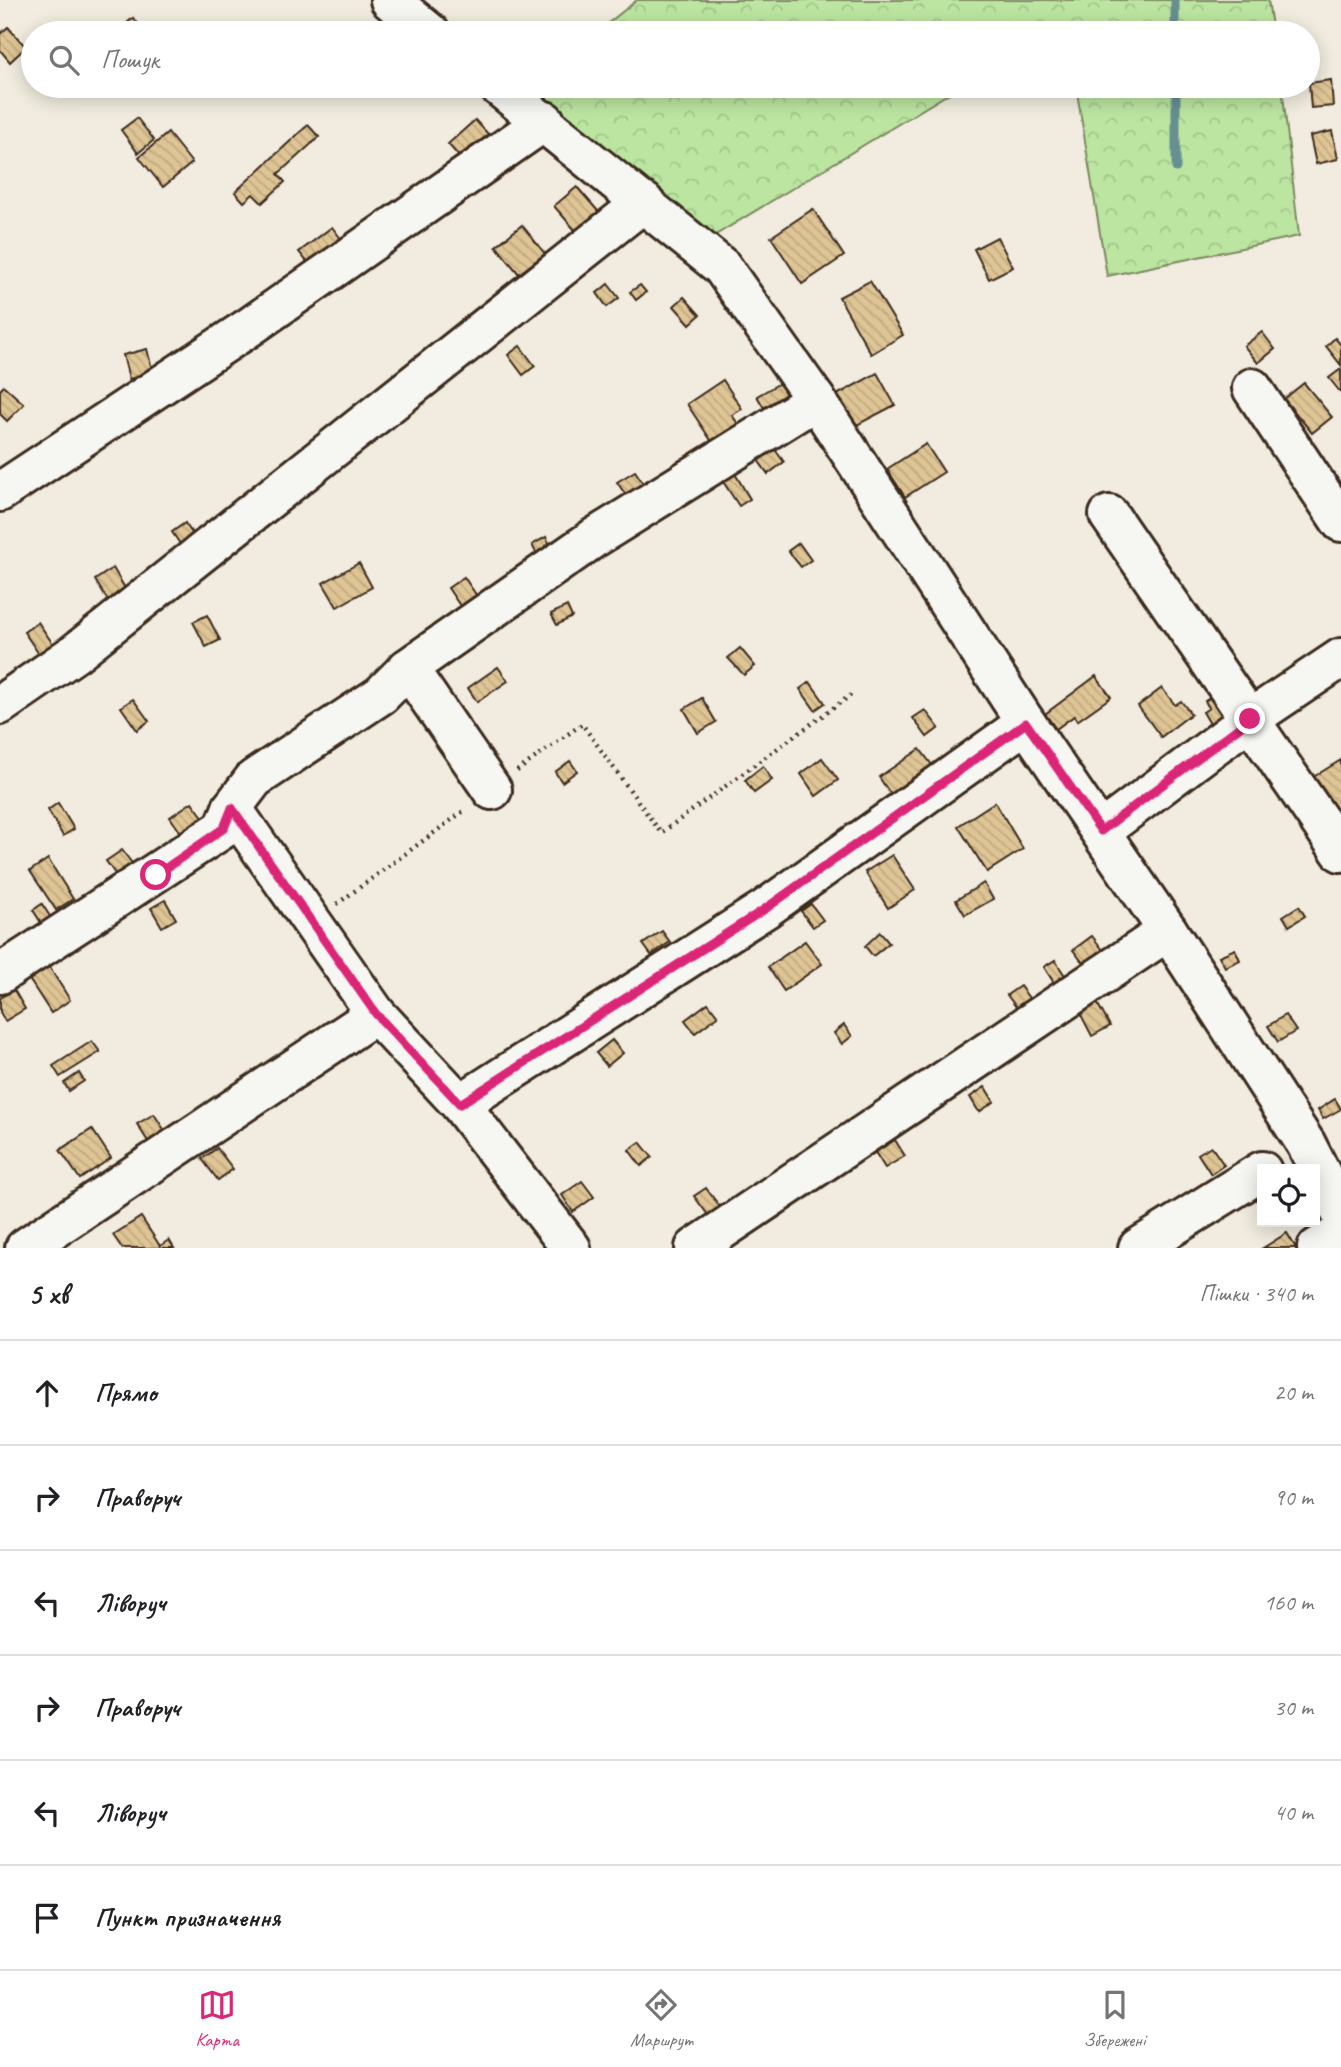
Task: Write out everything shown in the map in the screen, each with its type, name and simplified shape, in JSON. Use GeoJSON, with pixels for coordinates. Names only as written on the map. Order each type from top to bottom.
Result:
{"type":"FeatureCollection","features":[{"type":"Feature","properties":{"kind":"street"},"geometry":{"type":"LineString","coordinates":[[390,0],[415,21]]}},
{"type":"Feature","properties":{"kind":"street"},"geometry":{"type":"LineString","coordinates":[[514,98],[722,267],[816,400],[1026,723],[1168,931],[1306,1143],[1341,1213]]}},
{"type":"Feature","properties":{"kind":"street"},"geometry":{"type":"LineString","coordinates":[[0,492],[251,326],[545,121]]}},
{"type":"Feature","properties":{"kind":"street"},"geometry":{"type":"LineString","coordinates":[[0,705],[74,654],[644,202]]}},
{"type":"Feature","properties":{"kind":"street"},"geometry":{"type":"LineString","coordinates":[[1252,388],[1341,523]]}},
{"type":"Feature","properties":{"kind":"street"},"geometry":{"type":"LineString","coordinates":[[0,974],[224,828],[232,808],[254,779],[381,695],[408,668],[594,538],[816,400]]}},
{"type":"Feature","properties":{"kind":"street"},"geometry":{"type":"LineString","coordinates":[[1109,514],[1341,852]]}},
{"type":"Feature","properties":{"kind":"street"},"geometry":{"type":"LineString","coordinates":[[1101,831],[1250,719],[1341,658]]}},
{"type":"Feature","properties":{"kind":"street"},"geometry":{"type":"LineString","coordinates":[[408,668],[492,790]]}},
{"type":"Feature","properties":{"kind":"street"},"geometry":{"type":"LineString","coordinates":[[460,1104],[765,909],[1026,723]]}},
{"type":"Feature","properties":{"kind":"street"},"geometry":{"type":"LineString","coordinates":[[232,808],[314,921],[376,1014],[460,1104],[571,1248]]}},
{"type":"Feature","properties":{"kind":"street"},"geometry":{"type":"LineString","coordinates":[[695,1248],[1168,931]]}},
{"type":"Feature","properties":{"kind":"street"},"geometry":{"type":"LineString","coordinates":[[25,1248],[376,1014]]}},
{"type":"Feature","properties":{"kind":"street"},"geometry":{"type":"LineString","coordinates":[[1273,1164],[1306,1143]]}},
{"type":"Feature","properties":{"kind":"street"},"geometry":{"type":"LineString","coordinates":[[1138,1248],[1257,1174]]}},
{"type":"Feature","properties":{"kind":"street"},"geometry":{"type":"LineString","coordinates":[[1317,1248],[1341,1233]]}},
{"type":"Feature","properties":{"kind":"path"},"geometry":{"type":"LineString","coordinates":[[314,921],[582,724],[661,832],[851,695]]}},
{"type":"Feature","properties":{"kind":"green space"},"geometry":{"type":"Polygon","coordinates":[[[637,0],[1268,0],[1271,21],[611,21],[637,0]]]}},
{"type":"Feature","properties":{"kind":"green space"},"geometry":{"type":"Polygon","coordinates":[[[530,98],[941,98],[704,242],[530,98]]]}},
{"type":"Feature","properties":{"kind":"green space"},"geometry":{"type":"Polygon","coordinates":[[[1078,98],[1283,98],[1299,236],[1107,276],[1078,98]]]}},
{"type":"Feature","properties":{"kind":"building"},"geometry":{"type":"Polygon","coordinates":[[[8,27],[21,41],[21,52],[10,62],[0,50],[0,34],[8,27]]]}},
{"type":"Feature","properties":{"kind":"building"},"geometry":{"type":"Polygon","coordinates":[[[1331,80],[1333,106],[1311,108],[1310,98],[1320,98],[1320,82],[1331,80]]]}},
{"type":"Feature","properties":{"kind":"building"},"geometry":{"type":"Polygon","coordinates":[[[137,118],[154,140],[138,153],[121,130],[137,118]]]}},
{"type":"Feature","properties":{"kind":"building"},"geometry":{"type":"Polygon","coordinates":[[[475,120],[490,136],[463,161],[448,144],[475,120]]]}},
{"type":"Feature","properties":{"kind":"building"},"geometry":{"type":"Polygon","coordinates":[[[308,125],[319,137],[278,174],[285,182],[262,203],[253,194],[244,202],[235,192],[308,125]]]}},
{"type":"Feature","properties":{"kind":"building"},"geometry":{"type":"Polygon","coordinates":[[[1332,131],[1338,159],[1316,164],[1310,136],[1332,131]]]}},
{"type":"Feature","properties":{"kind":"building"},"geometry":{"type":"Polygon","coordinates":[[[168,133],[192,163],[163,187],[139,157],[168,133]]]}},
{"type":"Feature","properties":{"kind":"building"},"geometry":{"type":"Polygon","coordinates":[[[577,187],[604,218],[582,238],[554,206],[577,187]]]}},
{"type":"Feature","properties":{"kind":"building"},"geometry":{"type":"Polygon","coordinates":[[[813,209],[844,256],[802,284],[771,237],[813,209]]]}},
{"type":"Feature","properties":{"kind":"building"},"geometry":{"type":"Polygon","coordinates":[[[522,225],[545,254],[519,274],[496,246],[522,225]]]}},
{"type":"Feature","properties":{"kind":"building"},"geometry":{"type":"Polygon","coordinates":[[[332,227],[345,244],[312,268],[299,252],[332,227]]]}},
{"type":"Feature","properties":{"kind":"building"},"geometry":{"type":"Polygon","coordinates":[[[997,237],[1013,267],[989,279],[974,249],[997,237]]]}},
{"type":"Feature","properties":{"kind":"building"},"geometry":{"type":"Polygon","coordinates":[[[870,281],[903,335],[871,354],[839,297],[870,281]]]}},
{"type":"Feature","properties":{"kind":"building"},"geometry":{"type":"Polygon","coordinates":[[[608,284],[619,298],[607,307],[597,293],[608,284]]]}},
{"type":"Feature","properties":{"kind":"building"},"geometry":{"type":"Polygon","coordinates":[[[640,285],[646,292],[636,300],[630,292],[640,285]]]}},
{"type":"Feature","properties":{"kind":"building"},"geometry":{"type":"Polygon","coordinates":[[[684,297],[700,315],[690,324],[674,306],[684,297]]]}},
{"type":"Feature","properties":{"kind":"building"},"geometry":{"type":"Polygon","coordinates":[[[1262,332],[1275,349],[1258,363],[1244,346],[1262,332]]]}},
{"type":"Feature","properties":{"kind":"building"},"geometry":{"type":"Polygon","coordinates":[[[1335,338],[1341,345],[1341,365],[1326,346],[1335,338]]]}},
{"type":"Feature","properties":{"kind":"building"},"geometry":{"type":"Polygon","coordinates":[[[520,346],[535,366],[523,375],[508,355],[520,346]]]}},
{"type":"Feature","properties":{"kind":"building"},"geometry":{"type":"Polygon","coordinates":[[[147,349],[153,373],[129,379],[123,355],[147,349]]]}},
{"type":"Feature","properties":{"kind":"building"},"geometry":{"type":"Polygon","coordinates":[[[1341,369],[1341,393],[1329,378],[1341,369]]]}},
{"type":"Feature","properties":{"kind":"building"},"geometry":{"type":"Polygon","coordinates":[[[877,373],[895,405],[853,427],[835,396],[877,373]]]}},
{"type":"Feature","properties":{"kind":"building"},"geometry":{"type":"Polygon","coordinates":[[[723,380],[742,409],[732,415],[743,431],[716,448],[687,404],[723,380]]]}},
{"type":"Feature","properties":{"kind":"building"},"geometry":{"type":"Polygon","coordinates":[[[780,383],[787,396],[764,408],[757,396],[780,383]]]}},
{"type":"Feature","properties":{"kind":"building"},"geometry":{"type":"Polygon","coordinates":[[[1304,383],[1332,417],[1312,433],[1284,399],[1304,383]]]}},
{"type":"Feature","properties":{"kind":"building"},"geometry":{"type":"Polygon","coordinates":[[[4,386],[24,404],[7,421],[0,414],[0,390],[4,386]]]}},
{"type":"Feature","properties":{"kind":"building"},"geometry":{"type":"Polygon","coordinates":[[[771,444],[784,462],[768,474],[755,456],[771,444]]]}},
{"type":"Feature","properties":{"kind":"building"},"geometry":{"type":"Polygon","coordinates":[[[926,444],[944,472],[905,497],[887,469],[926,444]]]}},
{"type":"Feature","properties":{"kind":"building"},"geometry":{"type":"Polygon","coordinates":[[[635,471],[645,486],[627,497],[617,482],[635,471]]]}},
{"type":"Feature","properties":{"kind":"building"},"geometry":{"type":"Polygon","coordinates":[[[734,472],[750,499],[739,506],[722,480],[734,472]]]}},
{"type":"Feature","properties":{"kind":"building"},"geometry":{"type":"Polygon","coordinates":[[[185,523],[200,545],[187,554],[172,532],[185,523]]]}},
{"type":"Feature","properties":{"kind":"building"},"geometry":{"type":"Polygon","coordinates":[[[546,537],[556,556],[542,564],[532,545],[546,537]]]}},
{"type":"Feature","properties":{"kind":"building"},"geometry":{"type":"Polygon","coordinates":[[[799,543],[811,560],[801,567],[788,551],[799,543]]]}},
{"type":"Feature","properties":{"kind":"building"},"geometry":{"type":"Polygon","coordinates":[[[359,563],[372,587],[337,607],[323,583],[359,563]]]}},
{"type":"Feature","properties":{"kind":"building"},"geometry":{"type":"Polygon","coordinates":[[[113,568],[126,590],[108,601],[95,580],[113,568]]]}},
{"type":"Feature","properties":{"kind":"building"},"geometry":{"type":"Polygon","coordinates":[[[464,577],[481,602],[465,613],[448,588],[464,577]]]}},
{"type":"Feature","properties":{"kind":"building"},"geometry":{"type":"Polygon","coordinates":[[[567,606],[572,617],[557,625],[551,614],[567,606]]]}},
{"type":"Feature","properties":{"kind":"building"},"geometry":{"type":"Polygon","coordinates":[[[207,615],[220,640],[206,647],[193,622],[207,615]]]}},
{"type":"Feature","properties":{"kind":"building"},"geometry":{"type":"Polygon","coordinates":[[[38,622],[55,647],[41,657],[24,632],[38,622]]]}},
{"type":"Feature","properties":{"kind":"building"},"geometry":{"type":"Polygon","coordinates":[[[740,648],[755,666],[744,675],[728,658],[740,648]]]}},
{"type":"Feature","properties":{"kind":"building"},"geometry":{"type":"Polygon","coordinates":[[[498,667],[508,681],[477,702],[468,688],[498,667]]]}},
{"type":"Feature","properties":{"kind":"building"},"geometry":{"type":"Polygon","coordinates":[[[1096,676],[1111,697],[1077,721],[1074,716],[1056,729],[1045,714],[1096,676]]]}},
{"type":"Feature","properties":{"kind":"building"},"geometry":{"type":"Polygon","coordinates":[[[810,682],[825,703],[815,710],[800,689],[810,682]]]}},
{"type":"Feature","properties":{"kind":"building"},"geometry":{"type":"Polygon","coordinates":[[[1162,688],[1175,705],[1181,701],[1191,714],[1161,737],[1138,706],[1162,688]]]}},
{"type":"Feature","properties":{"kind":"building"},"geometry":{"type":"Polygon","coordinates":[[[1214,695],[1228,717],[1212,727],[1203,712],[1209,708],[1205,701],[1214,695]]]}},
{"type":"Feature","properties":{"kind":"building"},"geometry":{"type":"Polygon","coordinates":[[[702,698],[716,722],[698,733],[684,709],[702,698]]]}},
{"type":"Feature","properties":{"kind":"building"},"geometry":{"type":"Polygon","coordinates":[[[133,699],[149,721],[137,730],[121,707],[133,699]]]}},
{"type":"Feature","properties":{"kind":"building"},"geometry":{"type":"Polygon","coordinates":[[[925,710],[939,728],[927,737],[913,718],[925,710]]]}},
{"type":"Feature","properties":{"kind":"building"},"geometry":{"type":"Polygon","coordinates":[[[920,749],[935,769],[893,798],[879,777],[920,749]]]}},
{"type":"Feature","properties":{"kind":"building"},"geometry":{"type":"Polygon","coordinates":[[[822,758],[838,780],[816,796],[801,774],[822,758]]]}},
{"type":"Feature","properties":{"kind":"building"},"geometry":{"type":"Polygon","coordinates":[[[1341,760],[1341,813],[1335,817],[1310,779],[1341,760]]]}},
{"type":"Feature","properties":{"kind":"building"},"geometry":{"type":"Polygon","coordinates":[[[570,761],[577,771],[562,782],[555,772],[570,761]]]}},
{"type":"Feature","properties":{"kind":"building"},"geometry":{"type":"Polygon","coordinates":[[[763,766],[772,780],[754,793],[745,780],[763,766]]]}},
{"type":"Feature","properties":{"kind":"building"},"geometry":{"type":"Polygon","coordinates":[[[192,802],[206,821],[183,836],[170,817],[192,802]]]}},
{"type":"Feature","properties":{"kind":"building"},"geometry":{"type":"Polygon","coordinates":[[[995,802],[1023,849],[987,872],[958,826],[995,802]]]}},
{"type":"Feature","properties":{"kind":"building"},"geometry":{"type":"Polygon","coordinates":[[[58,803],[74,829],[63,836],[48,810],[58,803]]]}},
{"type":"Feature","properties":{"kind":"building"},"geometry":{"type":"Polygon","coordinates":[[[122,850],[134,866],[118,878],[106,861],[122,850]]]}},
{"type":"Feature","properties":{"kind":"building"},"geometry":{"type":"Polygon","coordinates":[[[892,855],[915,890],[888,908],[865,872],[892,855]]]}},
{"type":"Feature","properties":{"kind":"building"},"geometry":{"type":"Polygon","coordinates":[[[48,859],[73,899],[56,910],[30,871],[48,859]]]}},
{"type":"Feature","properties":{"kind":"building"},"geometry":{"type":"Polygon","coordinates":[[[984,883],[993,899],[965,915],[956,900],[984,883]]]}},
{"type":"Feature","properties":{"kind":"building"},"geometry":{"type":"Polygon","coordinates":[[[165,900],[176,919],[162,927],[151,908],[165,900]]]}},
{"type":"Feature","properties":{"kind":"building"},"geometry":{"type":"Polygon","coordinates":[[[42,904],[51,918],[42,924],[33,910],[42,904]]]}},
{"type":"Feature","properties":{"kind":"building"},"geometry":{"type":"Polygon","coordinates":[[[811,904],[823,920],[813,927],[801,911],[811,904]]]}},
{"type":"Feature","properties":{"kind":"building"},"geometry":{"type":"Polygon","coordinates":[[[1299,906],[1305,916],[1289,926],[1283,916],[1299,906]]]}},
{"type":"Feature","properties":{"kind":"building"},"geometry":{"type":"Polygon","coordinates":[[[662,931],[670,942],[651,955],[643,944],[662,931]]]}},
{"type":"Feature","properties":{"kind":"building"},"geometry":{"type":"Polygon","coordinates":[[[880,932],[889,943],[873,956],[865,946],[880,932]]]}},
{"type":"Feature","properties":{"kind":"building"},"geometry":{"type":"Polygon","coordinates":[[[1092,936],[1103,950],[1084,964],[1073,950],[1092,936]]]}},
{"type":"Feature","properties":{"kind":"building"},"geometry":{"type":"Polygon","coordinates":[[[805,941],[822,964],[784,991],[768,967],[805,941]]]}},
{"type":"Feature","properties":{"kind":"building"},"geometry":{"type":"Polygon","coordinates":[[[1235,949],[1240,960],[1225,967],[1219,956],[1235,949]]]}},
{"type":"Feature","properties":{"kind":"building"},"geometry":{"type":"Polygon","coordinates":[[[1055,960],[1067,979],[1056,986],[1044,967],[1055,960]]]}},
{"type":"Feature","properties":{"kind":"building"},"geometry":{"type":"Polygon","coordinates":[[[47,963],[70,1000],[51,1013],[27,976],[47,963]]]}},
{"type":"Feature","properties":{"kind":"building"},"geometry":{"type":"Polygon","coordinates":[[[1020,986],[1029,998],[1016,1007],[1007,995],[1020,986]]]}},
{"type":"Feature","properties":{"kind":"building"},"geometry":{"type":"Polygon","coordinates":[[[14,990],[25,1009],[5,1021],[0,1012],[0,998],[14,990]]]}},
{"type":"Feature","properties":{"kind":"building"},"geometry":{"type":"Polygon","coordinates":[[[1096,1001],[1110,1026],[1092,1036],[1079,1011],[1096,1001]]]}},
{"type":"Feature","properties":{"kind":"building"},"geometry":{"type":"Polygon","coordinates":[[[708,1003],[718,1016],[695,1033],[685,1020],[708,1003]]]}},
{"type":"Feature","properties":{"kind":"building"},"geometry":{"type":"Polygon","coordinates":[[[1285,1015],[1296,1031],[1278,1042],[1268,1026],[1285,1015]]]}},
{"type":"Feature","properties":{"kind":"building"},"geometry":{"type":"Polygon","coordinates":[[[844,1025],[852,1036],[842,1044],[834,1033],[844,1025]]]}},
{"type":"Feature","properties":{"kind":"building"},"geometry":{"type":"Polygon","coordinates":[[[612,1040],[623,1053],[607,1066],[596,1053],[612,1040]]]}},
{"type":"Feature","properties":{"kind":"building"},"geometry":{"type":"Polygon","coordinates":[[[92,1041],[100,1052],[60,1077],[53,1066],[92,1041]]]}},
{"type":"Feature","properties":{"kind":"building"},"geometry":{"type":"Polygon","coordinates":[[[79,1073],[84,1081],[69,1091],[64,1083],[79,1073]]]}},
{"type":"Feature","properties":{"kind":"building"},"geometry":{"type":"Polygon","coordinates":[[[985,1087],[994,1102],[979,1112],[970,1097],[985,1087]]]}},
{"type":"Feature","properties":{"kind":"building"},"geometry":{"type":"Polygon","coordinates":[[[1335,1099],[1341,1109],[1323,1119],[1318,1110],[1335,1099]]]}},
{"type":"Feature","properties":{"kind":"building"},"geometry":{"type":"Polygon","coordinates":[[[154,1114],[165,1131],[149,1143],[137,1124],[154,1114]]]}},
{"type":"Feature","properties":{"kind":"building"},"geometry":{"type":"Polygon","coordinates":[[[92,1129],[111,1158],[80,1179],[60,1150],[92,1129]]]}},
{"type":"Feature","properties":{"kind":"building"},"geometry":{"type":"Polygon","coordinates":[[[895,1140],[905,1156],[885,1168],[875,1152],[895,1140]]]}},
{"type":"Feature","properties":{"kind":"building"},"geometry":{"type":"Polygon","coordinates":[[[640,1142],[652,1157],[641,1166],[629,1150],[640,1142]]]}},
{"type":"Feature","properties":{"kind":"building"},"geometry":{"type":"Polygon","coordinates":[[[1211,1146],[1224,1165],[1211,1174],[1198,1154],[1211,1146]]]}},
{"type":"Feature","properties":{"kind":"building"},"geometry":{"type":"Polygon","coordinates":[[[217,1148],[233,1169],[218,1180],[202,1159],[217,1148]]]}},
{"type":"Feature","properties":{"kind":"building"},"geometry":{"type":"Polygon","coordinates":[[[582,1181],[594,1197],[573,1212],[562,1195],[582,1181]]]}},
{"type":"Feature","properties":{"kind":"building"},"geometry":{"type":"Polygon","coordinates":[[[706,1188],[720,1207],[708,1215],[694,1196],[706,1188]]]}},
{"type":"Feature","properties":{"kind":"building"},"geometry":{"type":"Polygon","coordinates":[[[141,1217],[160,1246],[169,1240],[174,1248],[122,1248],[113,1235],[141,1217]]]}},
{"type":"Feature","properties":{"kind":"building"},"geometry":{"type":"Polygon","coordinates":[[[1287,1233],[1296,1248],[1263,1248],[1287,1233]]]}},
{"type":"Feature","properties":{"kind":"waterway"},"geometry":{"type":"LineString","coordinates":[[1175,0],[1175,21]]}},
{"type":"Feature","properties":{"kind":"waterway"},"geometry":{"type":"LineString","coordinates":[[1176,98],[1176,168]]}},
{"type":"Feature","properties":{"kind":"route"},"geometry":{"type":"LineString","coordinates":[[156,875],[224,828],[232,808],[314,921],[376,1014],[460,1104],[765,909],[1026,723],[1101,831],[1250,719]]}}]}
